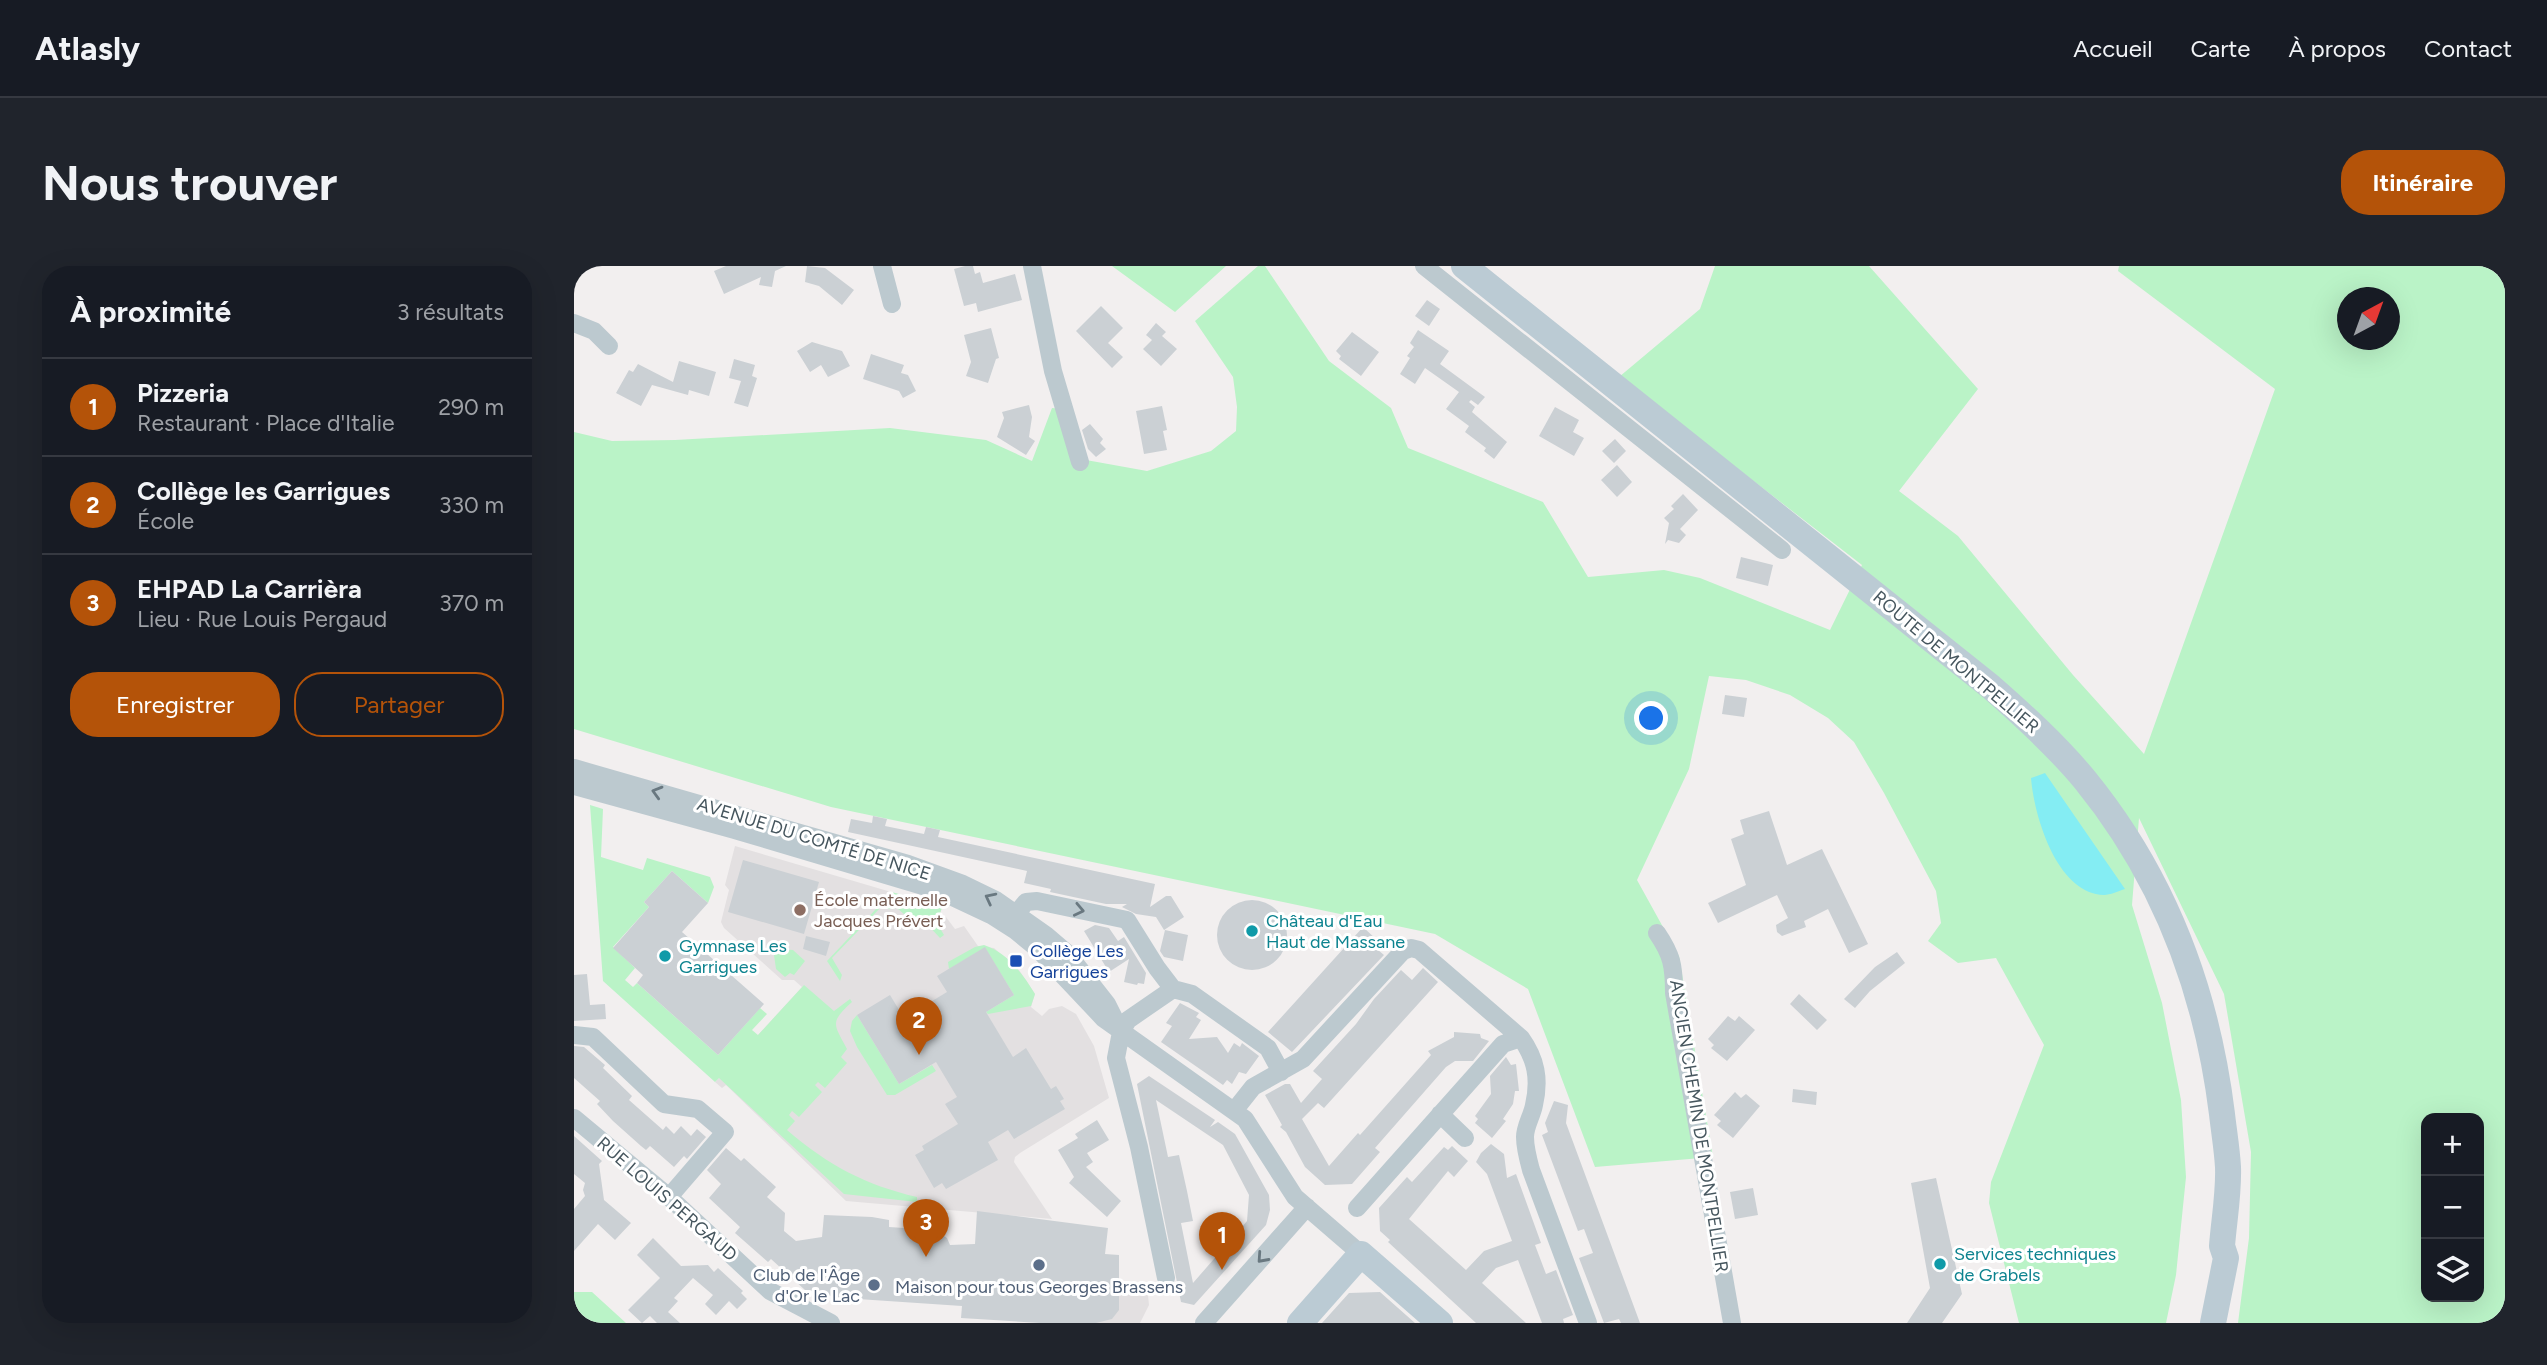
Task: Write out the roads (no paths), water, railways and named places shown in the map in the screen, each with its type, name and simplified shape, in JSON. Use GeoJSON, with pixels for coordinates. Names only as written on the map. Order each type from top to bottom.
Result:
{"type":"FeatureCollection","features":[{"type":"Feature","properties":{"kind":"street"},"geometry":{"type":"LineString","coordinates":[[883,266],[892,304]]}},
{"type":"Feature","properties":{"kind":"street"},"geometry":{"type":"LineString","coordinates":[[1032,266],[1053,371],[1080,462]]}},
{"type":"Feature","properties":{"kind":"street"},"geometry":{"type":"LineString","coordinates":[[1424,266],[1782,550]]}},
{"type":"Feature","properties":{"kind":"street","name":"ROUTE DE MONTPELLIER"},"geometry":{"type":"LineString","coordinates":[[1464,266],[1991,687],[2040,731],[2084,779],[2113,816],[2138,855],[2167,910],[2189,967],[2217,1072],[2228,1168],[2222,1246],[2226,1258],[2213,1323]]}},
{"type":"Feature","properties":{"kind":"street"},"geometry":{"type":"LineString","coordinates":[[574,323],[594,331],[609,346]]}},
{"type":"Feature","properties":{"kind":"street","name":"AVENUE DU COMTÉ DE NICE"},"geometry":{"type":"LineString","coordinates":[[574,768],[908,864],[963,884],[1017,913],[1067,953],[1107,1004],[1121,1032]]}},
{"type":"Feature","properties":{"kind":"street","name":"AVENUE DU COMTÉ DE NICE"},"geometry":{"type":"LineString","coordinates":[[574,786],[735,830],[940,891],[1016,931],[1038,949],[1104,1019],[1121,1032]]}},
{"type":"Feature","properties":{"kind":"street"},"geometry":{"type":"LineString","coordinates":[[1017,913],[1026,902],[1037,901],[1127,920],[1173,989],[1192,994],[1268,1048],[1281,1072]]}},
{"type":"Feature","properties":{"kind":"street","name":"ANCIEN CHEMIN DE MONTPELLIER"},"geometry":{"type":"LineString","coordinates":[[1657,933],[1673,964],[1674,993],[1732,1323]]}},
{"type":"Feature","properties":{"kind":"street"},"geometry":{"type":"LineString","coordinates":[[1234,1111],[1253,1087],[1303,1059],[1403,951],[1411,948],[1428,956],[1521,1038],[1532,1054],[1537,1068],[1535,1104],[1525,1136],[1531,1170],[1588,1323]]}},
{"type":"Feature","properties":{"kind":"street"},"geometry":{"type":"LineString","coordinates":[[1166,1279],[1139,1147],[1116,1058],[1121,1032],[1128,1020],[1173,989]]}},
{"type":"Feature","properties":{"kind":"street"},"geometry":{"type":"LineString","coordinates":[[1121,1032],[1250,1125],[1283,1182],[1295,1197],[1440,1323]]}},
{"type":"Feature","properties":{"kind":"street"},"geometry":{"type":"LineString","coordinates":[[574,1035],[593,1037],[664,1104],[698,1109],[725,1132],[668,1197]]}},
{"type":"Feature","properties":{"kind":"street"},"geometry":{"type":"LineString","coordinates":[[1357,1208],[1503,1044],[1521,1038]]}},
{"type":"Feature","properties":{"kind":"street"},"geometry":{"type":"LineString","coordinates":[[1440,1114],[1465,1138]]}},
{"type":"Feature","properties":{"kind":"street","name":"RUE LOUIS PERGAUD"},"geometry":{"type":"LineString","coordinates":[[574,1118],[668,1197],[770,1291],[831,1323]]}},
{"type":"Feature","properties":{"kind":"street"},"geometry":{"type":"LineString","coordinates":[[1204,1323],[1307,1207]]}},
{"type":"Feature","properties":{"kind":"street","name":"ROUTE DE MONTPELLIER"},"geometry":{"type":"LineString","coordinates":[[2199,1323],[2215,1256],[2222,1246]]}},
{"type":"Feature","properties":{"kind":"street"},"geometry":{"type":"LineString","coordinates":[[1300,1323],[1361,1254]]}},
{"type":"Feature","properties":{"kind":"water"},"geometry":{"type":"Polygon","coordinates":[[[2045,773],[2125,889],[2104,895],[2087,891],[2073,882],[2061,868],[2043,831],[2033,794],[2031,778],[2045,773]]]}},
{"type":"Feature","properties":{"kind":"place","name":"École maternelle Jacques Prévert"},"geometry":{"type":"Point","coordinates":[800,910]}},
{"type":"Feature","properties":{"kind":"place","name":"Château d'Eau Haut de Massane"},"geometry":{"type":"Point","coordinates":[1252,931]}},
{"type":"Feature","properties":{"kind":"place","name":"Gymnase Les Garrigues"},"geometry":{"type":"Point","coordinates":[665,956]}},
{"type":"Feature","properties":{"kind":"place","name":"Collège Les Garrigues"},"geometry":{"type":"Point","coordinates":[1016,961]}},
{"type":"Feature","properties":{"kind":"place","name":"Collège les Garrigues"},"geometry":{"type":"Point","coordinates":[919,1055]}},
{"type":"Feature","properties":{"kind":"place","name":"EHPAD La Carrièra"},"geometry":{"type":"Point","coordinates":[926,1257]}},
{"type":"Feature","properties":{"kind":"place","name":"Services techniques de Grabels"},"geometry":{"type":"Point","coordinates":[1940,1264]}},
{"type":"Feature","properties":{"kind":"place","name":"Maison pour tous Georges Brassens"},"geometry":{"type":"Point","coordinates":[1039,1265]}},
{"type":"Feature","properties":{"kind":"place","name":"Pizzeria"},"geometry":{"type":"Point","coordinates":[1222,1270]}},
{"type":"Feature","properties":{"kind":"place","name":"Club de l'Âge d'Or le Lac"},"geometry":{"type":"Point","coordinates":[874,1285]}}]}
